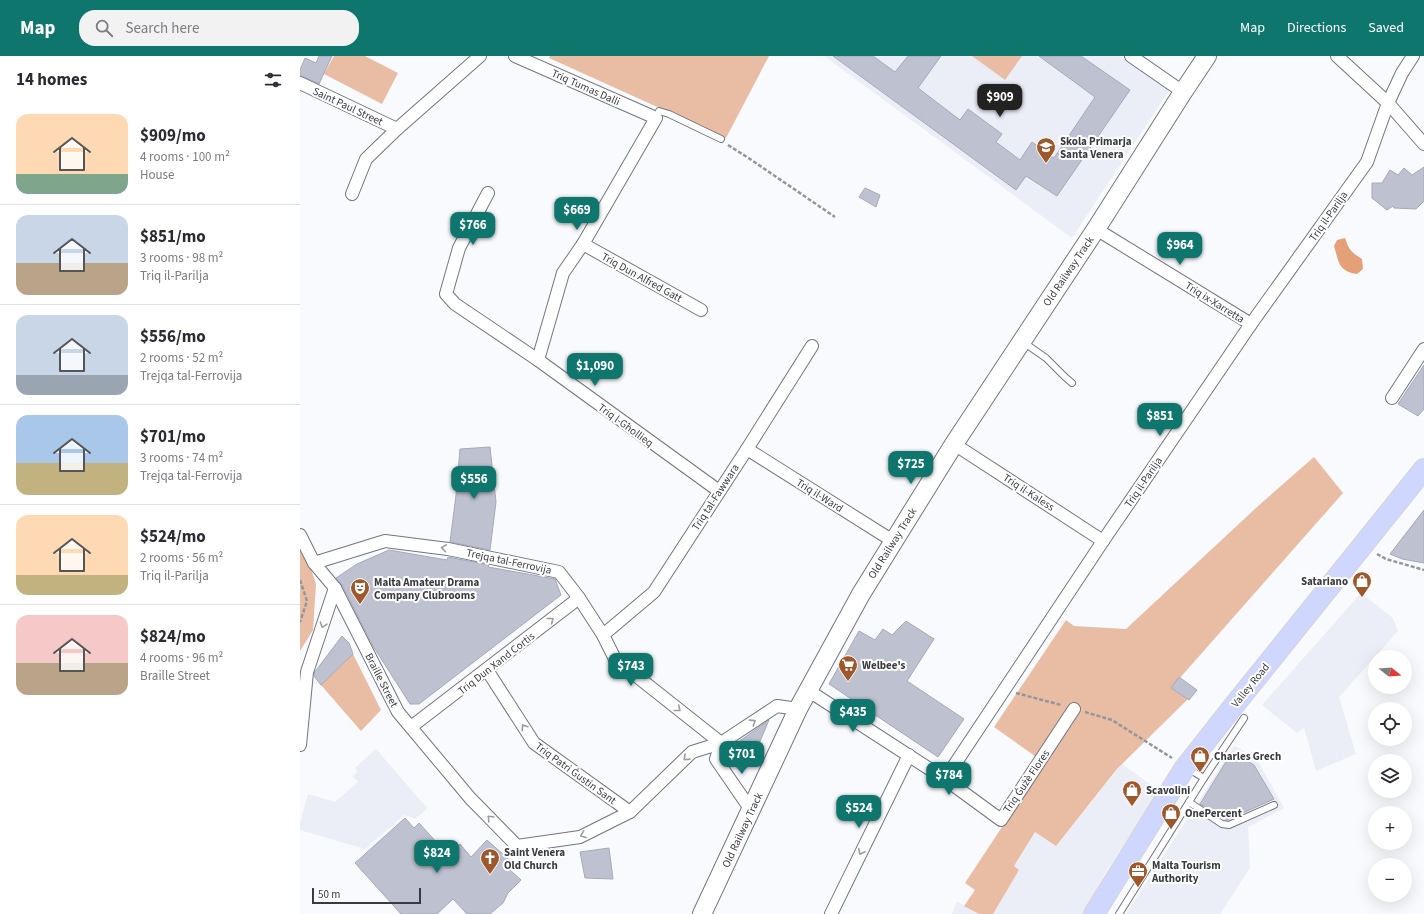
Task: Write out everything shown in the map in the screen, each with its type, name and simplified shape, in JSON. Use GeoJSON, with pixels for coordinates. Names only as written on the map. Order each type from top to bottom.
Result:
{"type":"FeatureCollection","features":[{"type":"Feature","properties":{"kind":"main road","name":"Old Railway Track"},"geometry":{"type":"LineString","coordinates":[[702,914],[798,709],[861,594],[954,444],[1096,229],[1207,56]]}},
{"type":"Feature","properties":{"kind":"main road","name":"Valley Road"},"geometry":{"type":"LineString","coordinates":[[1094,914],[1186,767],[1424,469]]}},
{"type":"Feature","properties":{"kind":"street"},"geometry":{"type":"LineString","coordinates":[[352,194],[366,158],[480,56]]}},
{"type":"Feature","properties":{"kind":"street","name":"Triq Tumas Dalli"},"geometry":{"type":"LineString","coordinates":[[515,56],[656,118]]}},
{"type":"Feature","properties":{"kind":"street"},"geometry":{"type":"LineString","coordinates":[[1337,56],[1388,103],[1424,144]]}},
{"type":"Feature","properties":{"kind":"street","name":"Triq il-Parilja"},"geometry":{"type":"LineString","coordinates":[[945,779],[1103,541],[1252,324],[1367,162],[1388,103],[1402,74],[1413,56]]}},
{"type":"Feature","properties":{"kind":"street"},"geometry":{"type":"LineString","coordinates":[[1135,57],[1183,92]]}},
{"type":"Feature","properties":{"kind":"street","name":"Saint Paul Street"},"geometry":{"type":"LineString","coordinates":[[300,83],[397,129]]}},
{"type":"Feature","properties":{"kind":"street"},"geometry":{"type":"LineString","coordinates":[[538,360],[563,273],[583,244],[656,118]]}},
{"type":"Feature","properties":{"kind":"street","name":"Triq l-Għollieq"},"geometry":{"type":"LineString","coordinates":[[488,193],[459,248],[446,294],[455,304],[538,360],[719,491]]}},
{"type":"Feature","properties":{"kind":"street","name":"Triq ix-Xarretta"},"geometry":{"type":"LineString","coordinates":[[1096,229],[1252,324]]}},
{"type":"Feature","properties":{"kind":"street","name":"Triq Dun Alfred Gatt"},"geometry":{"type":"LineString","coordinates":[[583,244],[701,310]]}},
{"type":"Feature","properties":{"kind":"street","name":"Triq tal-Fawwara"},"geometry":{"type":"LineString","coordinates":[[603,634],[654,592],[812,346]]}},
{"type":"Feature","properties":{"kind":"street"},"geometry":{"type":"LineString","coordinates":[[1392,398],[1424,348]]}},
{"type":"Feature","properties":{"kind":"street","name":"Triq il-Kaless"},"geometry":{"type":"LineString","coordinates":[[954,444],[1103,541]]}},
{"type":"Feature","properties":{"kind":"street","name":"Triq il-Ward"},"geometry":{"type":"LineString","coordinates":[[747,449],[893,541]]}},
{"type":"Feature","properties":{"kind":"street","name":"Braille Street"},"geometry":{"type":"LineString","coordinates":[[300,535],[314,563],[335,588],[398,712],[470,798],[517,846],[580,837],[630,812]]}},
{"type":"Feature","properties":{"kind":"street","name":"Trejqa tal-Ferrovija"},"geometry":{"type":"LineString","coordinates":[[314,563],[385,541],[448,549],[559,572],[580,598],[603,634],[615,659],[721,743]]}},
{"type":"Feature","properties":{"kind":"street"},"geometry":{"type":"LineString","coordinates":[[300,745],[308,672],[335,588]]}},
{"type":"Feature","properties":{"kind":"street","name":"Triq Dun Xand Cortis"},"geometry":{"type":"LineString","coordinates":[[411,727],[580,598]]}},
{"type":"Feature","properties":{"kind":"street","name":"Triq Patri Ġustin Sant"},"geometry":{"type":"LineString","coordinates":[[487,670],[534,743],[630,812]]}},
{"type":"Feature","properties":{"kind":"street","name":"Triq Ġużè Flores"},"geometry":{"type":"LineString","coordinates":[[809,690],[945,779],[1001,820],[1074,709]]}},
{"type":"Feature","properties":{"kind":"street"},"geometry":{"type":"LineString","coordinates":[[630,812],[692,752],[721,743],[777,706],[798,709]]}},
{"type":"Feature","properties":{"kind":"street"},"geometry":{"type":"LineString","coordinates":[[721,743],[716,759],[751,810]]}},
{"type":"Feature","properties":{"kind":"street"},"geometry":{"type":"LineString","coordinates":[[831,914],[909,755]]}},
{"type":"Feature","properties":{"kind":"lane"},"geometry":{"type":"LineString","coordinates":[[656,118],[659,111],[721,140]]}},
{"type":"Feature","properties":{"kind":"lane"},"geometry":{"type":"LineString","coordinates":[[1022,341],[1046,358],[1064,377],[1072,383]]}},
{"type":"Feature","properties":{"kind":"lane"},"geometry":{"type":"LineString","coordinates":[[1119,914],[1204,778],[1244,718]]}},
{"type":"Feature","properties":{"kind":"lane"},"geometry":{"type":"LineString","coordinates":[[1186,767],[1204,778]]}},
{"type":"Feature","properties":{"kind":"lane"},"geometry":{"type":"LineString","coordinates":[[1189,802],[1222,824],[1229,825],[1274,805]]}},
{"type":"Feature","properties":{"kind":"path"},"geometry":{"type":"LineString","coordinates":[[721,140],[835,217]]}},
{"type":"Feature","properties":{"kind":"path"},"geometry":{"type":"LineString","coordinates":[[1362,546],[1386,559],[1424,570]]}},
{"type":"Feature","properties":{"kind":"path"},"geometry":{"type":"LineString","coordinates":[[300,580],[307,600],[300,622]]}},
{"type":"Feature","properties":{"kind":"path"},"geometry":{"type":"LineString","coordinates":[[1003,690],[1112,720],[1186,767]]}},
{"type":"Feature","properties":{"kind":"shaded area"},"geometry":{"type":"Polygon","coordinates":[[[334,56],[365,56],[398,73],[382,104],[324,74],[334,56]]]}},
{"type":"Feature","properties":{"kind":"shaded area"},"geometry":{"type":"Polygon","coordinates":[[[550,56],[769,56],[726,138],[549,58],[550,56]]]}},
{"type":"Feature","properties":{"kind":"shaded area","name":"Skola Primarja Santa Venera"},"geometry":{"type":"Polygon","coordinates":[[[824,56],[1119,56],[1170,89],[1072,238],[824,56]]]}},
{"type":"Feature","properties":{"kind":"shaded area"},"geometry":{"type":"Polygon","coordinates":[[[972,56],[1022,56],[1005,80],[972,56]]]}},
{"type":"Feature","properties":{"kind":"shaded area"},"geometry":{"type":"Polygon","coordinates":[[[1345,238],[1351,250],[1362,259],[1363,269],[1357,274],[1346,271],[1338,261],[1334,246],[1337,240],[1345,238]]]}},
{"type":"Feature","properties":{"kind":"shaded area"},"geometry":{"type":"Polygon","coordinates":[[[1314,457],[1343,493],[1171,688],[1188,699],[1117,769],[1056,846],[1035,832],[1014,866],[1019,870],[993,914],[979,914],[964,906],[975,890],[965,883],[1041,768],[1036,757],[994,727],[1066,620],[1074,626],[1126,629],[1257,507],[1314,457]]]}},
{"type":"Feature","properties":{"kind":"shaded area"},"geometry":{"type":"Polygon","coordinates":[[[300,548],[311,569],[316,584],[313,630],[300,651],[300,548]]]}},
{"type":"Feature","properties":{"kind":"shaded area"},"geometry":{"type":"Polygon","coordinates":[[[1361,593],[1393,618],[1398,631],[1381,650],[1368,650],[1368,665],[1339,697],[1356,754],[1316,771],[1304,727],[1297,733],[1262,705],[1361,593]]]}},
{"type":"Feature","properties":{"kind":"shaded area"},"geometry":{"type":"Polygon","coordinates":[[[353,654],[381,710],[361,731],[321,685],[353,654]]]}},
{"type":"Feature","properties":{"kind":"shaded area"},"geometry":{"type":"Polygon","coordinates":[[[1234,746],[1259,763],[1284,808],[1248,827],[1250,868],[1220,914],[1126,914],[1234,746]]]}},
{"type":"Feature","properties":{"kind":"shaded area"},"geometry":{"type":"Polygon","coordinates":[[[376,749],[427,808],[416,819],[404,815],[365,849],[300,830],[300,823],[308,794],[335,802],[358,782],[353,776],[358,771],[355,768],[376,749]]]}},
{"type":"Feature","properties":{"kind":"shaded area"},"geometry":{"type":"Polygon","coordinates":[[[1122,764],[1159,791],[1106,872],[1083,914],[993,914],[1019,870],[1014,866],[1035,832],[1056,846],[1122,764]]]}},
{"type":"Feature","properties":{"kind":"shaded area"},"geometry":{"type":"Polygon","coordinates":[[[957,901],[964,906],[979,914],[952,914],[957,901]]]}},
{"type":"Feature","properties":{"kind":"building"},"geometry":{"type":"Polygon","coordinates":[[[319,56],[332,56],[319,84],[300,75],[300,70],[305,58],[316,63],[319,56]]]}},
{"type":"Feature","properties":{"kind":"building"},"geometry":{"type":"Polygon","coordinates":[[[833,56],[873,56],[895,72],[908,56],[941,56],[918,88],[960,120],[968,109],[1002,134],[996,142],[1020,160],[1032,142],[1054,158],[1095,97],[1039,56],[1081,56],[1130,90],[1057,196],[1026,176],[1016,190],[833,56]]]}},
{"type":"Feature","properties":{"kind":"building"},"geometry":{"type":"Polygon","coordinates":[[[1424,167],[1424,201],[1416,209],[1394,208],[1393,206],[1387,210],[1372,198],[1372,183],[1382,183],[1390,170],[1398,175],[1404,168],[1412,175],[1424,167]]]}},
{"type":"Feature","properties":{"kind":"building"},"geometry":{"type":"Polygon","coordinates":[[[865,188],[880,195],[876,207],[859,197],[865,188]]]}},
{"type":"Feature","properties":{"kind":"building"},"geometry":{"type":"Polygon","coordinates":[[[1424,365],[1424,409],[1418,416],[1398,404],[1424,365]]]}},
{"type":"Feature","properties":{"kind":"building"},"geometry":{"type":"Polygon","coordinates":[[[490,447],[496,502],[490,550],[450,542],[460,449],[490,447]]]}},
{"type":"Feature","properties":{"kind":"building"},"geometry":{"type":"Polygon","coordinates":[[[1424,510],[1424,563],[1402,559],[1390,554],[1424,510]]]}},
{"type":"Feature","properties":{"kind":"building"},"geometry":{"type":"Polygon","coordinates":[[[389,550],[447,560],[448,557],[489,565],[488,567],[555,579],[561,595],[419,704],[410,704],[373,646],[342,585],[336,578],[357,564],[389,550]]]}},
{"type":"Feature","properties":{"kind":"building"},"geometry":{"type":"Polygon","coordinates":[[[906,621],[934,639],[907,681],[964,719],[938,757],[829,684],[859,631],[875,640],[883,629],[892,635],[906,621]]]}},
{"type":"Feature","properties":{"kind":"building"},"geometry":{"type":"Polygon","coordinates":[[[342,636],[349,643],[353,654],[321,685],[314,676],[314,673],[342,636]]]}},
{"type":"Feature","properties":{"kind":"building"},"geometry":{"type":"Polygon","coordinates":[[[1179,677],[1197,690],[1189,700],[1171,688],[1179,677]]]}},
{"type":"Feature","properties":{"kind":"building"},"geometry":{"type":"Polygon","coordinates":[[[769,720],[750,765],[741,772],[725,755],[727,750],[769,720]]]}},
{"type":"Feature","properties":{"kind":"building"},"geometry":{"type":"Polygon","coordinates":[[[1232,752],[1254,765],[1274,799],[1227,820],[1200,804],[1232,752]]]}},
{"type":"Feature","properties":{"kind":"building"},"geometry":{"type":"Polygon","coordinates":[[[405,818],[414,828],[419,823],[449,856],[460,844],[471,857],[487,840],[514,864],[509,869],[521,880],[508,893],[503,903],[490,914],[467,914],[453,899],[437,914],[401,914],[355,863],[405,818]]]}},
{"type":"Feature","properties":{"kind":"building"},"geometry":{"type":"Polygon","coordinates":[[[609,848],[613,879],[585,878],[580,852],[609,848]]]}},
{"type":"Feature","properties":{"kind":"place","name":"Skola Primarja Santa Venera"},"geometry":{"type":"Point","coordinates":[1046,164]}},
{"type":"Feature","properties":{"kind":"place","name":"Satariano"},"geometry":{"type":"Point","coordinates":[1362,598]}},
{"type":"Feature","properties":{"kind":"place","name":"Malta Amateur Drama Company Clubrooms"},"geometry":{"type":"Point","coordinates":[360,605]}},
{"type":"Feature","properties":{"kind":"place","name":"Welbee's"},"geometry":{"type":"Point","coordinates":[848,682]}},
{"type":"Feature","properties":{"kind":"place","name":"Charles Grech"},"geometry":{"type":"Point","coordinates":[1200,773]}},
{"type":"Feature","properties":{"kind":"place","name":"Scavolini"},"geometry":{"type":"Point","coordinates":[1132,807]}},
{"type":"Feature","properties":{"kind":"place","name":"OnePercent"},"geometry":{"type":"Point","coordinates":[1171,830]}},
{"type":"Feature","properties":{"kind":"place","name":"Saint Venera Old Church"},"geometry":{"type":"Point","coordinates":[490,875]}},
{"type":"Feature","properties":{"kind":"place","name":"Malta Tourism Authority"},"geometry":{"type":"Point","coordinates":[1138,888]}}]}
